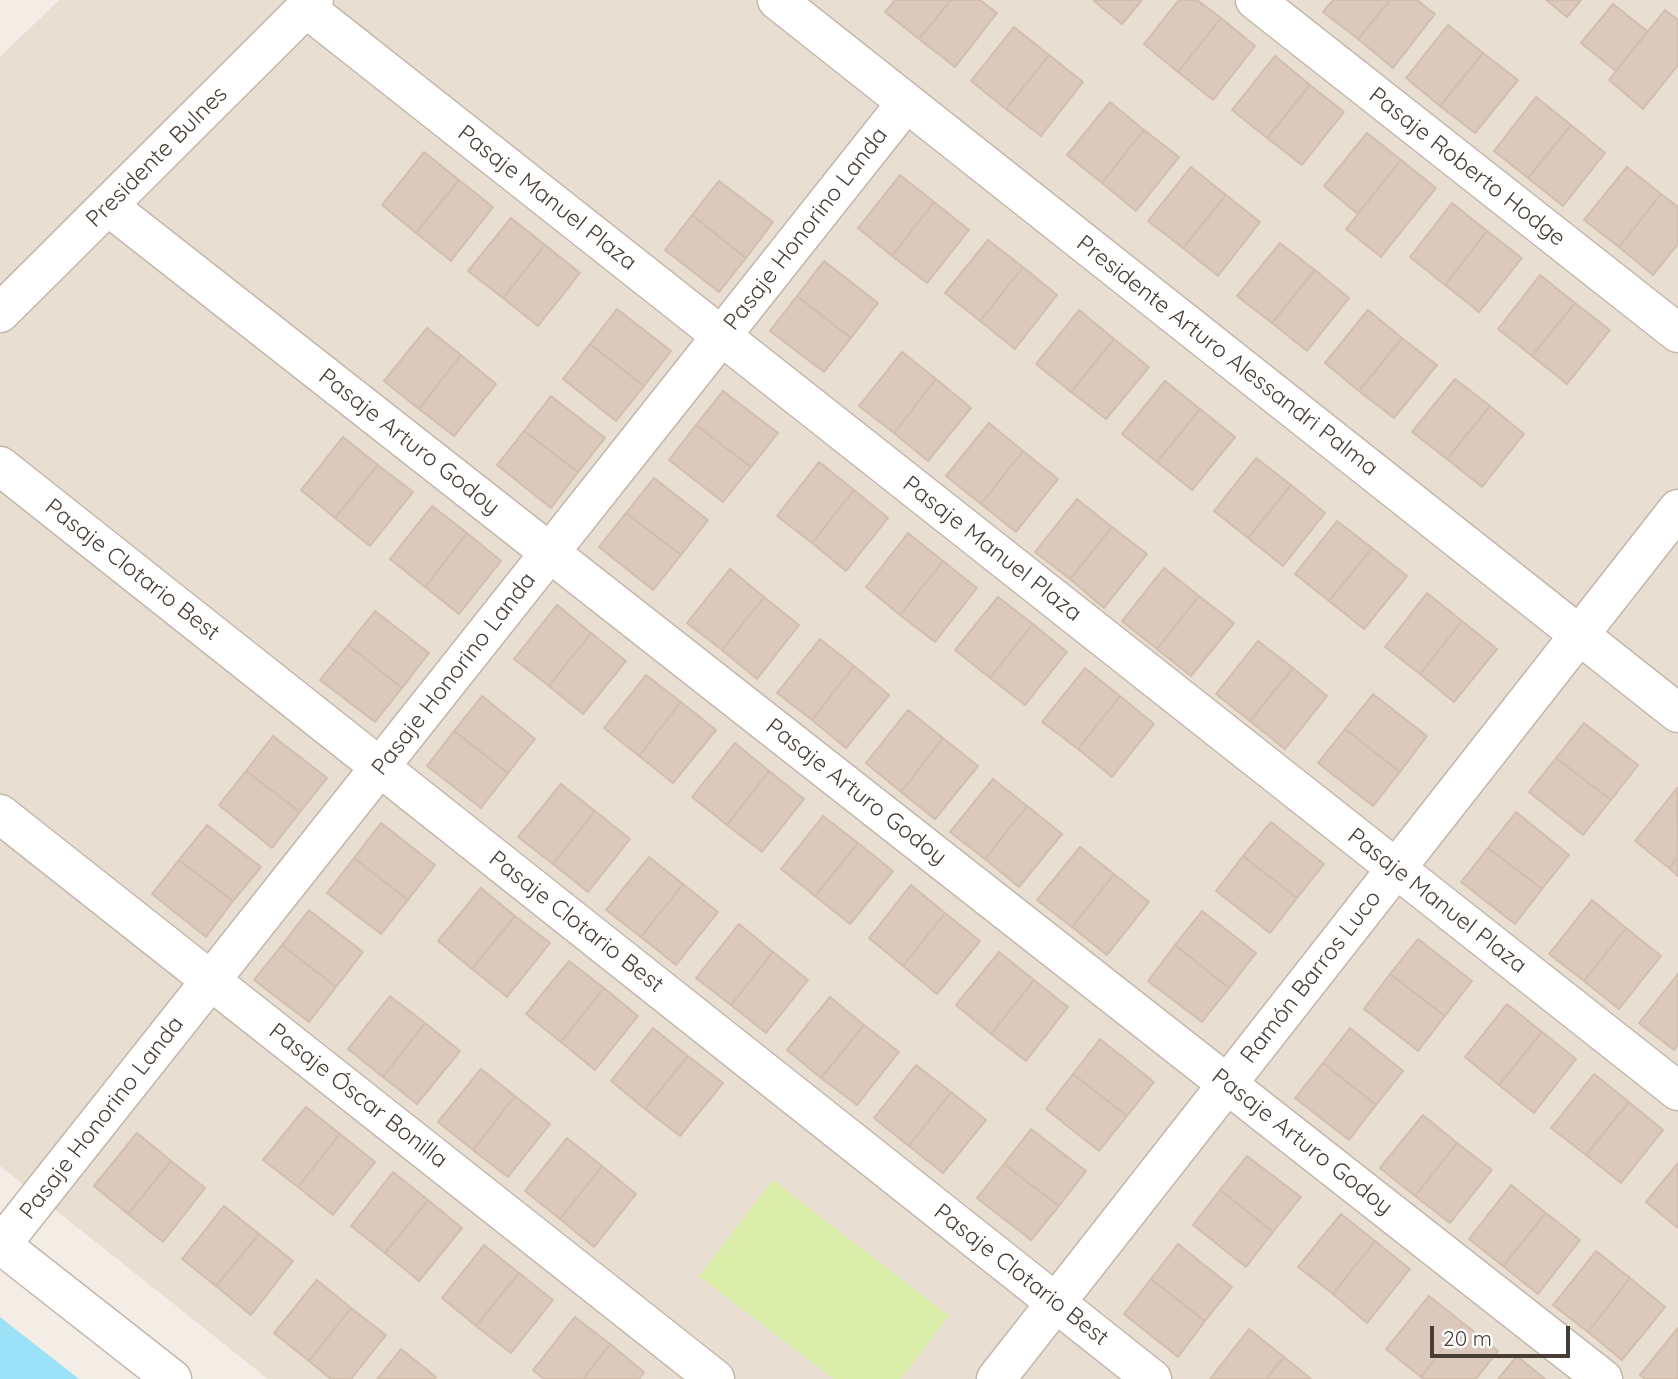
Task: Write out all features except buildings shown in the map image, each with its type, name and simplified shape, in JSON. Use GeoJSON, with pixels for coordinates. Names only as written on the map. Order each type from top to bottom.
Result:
{"type":"FeatureCollection","features":[{"type":"Feature","properties":{"kind":"street","name":"Presidente Arturo Alessandri Palma"},"geometry":{"type":"LineString","coordinates":[[777,0],[1678,713]]}},
{"type":"Feature","properties":{"kind":"street","name":"Pasaje Roberto Hodge"},"geometry":{"type":"LineString","coordinates":[[1255,0],[1678,333]]}},
{"type":"Feature","properties":{"kind":"street","name":"Presidente Bulnes"},"geometry":{"type":"LineString","coordinates":[[0,313],[310,4]]}},
{"type":"Feature","properties":{"kind":"street","name":"Pasaje Manuel Plaza"},"geometry":{"type":"LineString","coordinates":[[310,4],[722,335],[1678,1091]]}},
{"type":"Feature","properties":{"kind":"street","name":"Pasaje Honorino Landa"},"geometry":{"type":"LineString","coordinates":[[1,1245],[906,103]]}},
{"type":"Feature","properties":{"kind":"street","name":"Pasaje Arturo Godoy"},"geometry":{"type":"LineString","coordinates":[[108,206],[1603,1379]]}},
{"type":"Feature","properties":{"kind":"street","name":"Pasaje Clotario Best"},"geometry":{"type":"LineString","coordinates":[[0,466],[1152,1379]]}},
{"type":"Feature","properties":{"kind":"street","name":"Ramón Barros Luco"},"geometry":{"type":"LineString","coordinates":[[996,1379],[1678,509]]}},
{"type":"Feature","properties":{"kind":"street","name":"Pasaje Óscar Bonilla"},"geometry":{"type":"LineString","coordinates":[[0,814],[715,1379]]}},
{"type":"Feature","properties":{"kind":"street"},"geometry":{"type":"LineString","coordinates":[[1,1245],[172,1379]]}},
{"type":"Feature","properties":{"kind":"shaded area"},"geometry":{"type":"Polygon","coordinates":[[[59,0],[1678,0],[1678,1379],[268,1379],[0,1166],[0,57],[59,0]]]}},
{"type":"Feature","properties":{"kind":"green space"},"geometry":{"type":"Polygon","coordinates":[[[773,1180],[949,1316],[901,1379],[834,1379],[699,1276],[773,1180]]]}},
{"type":"Feature","properties":{"kind":"water"},"geometry":{"type":"Polygon","coordinates":[[[0,1317],[79,1379],[0,1379],[0,1317]]]}}]}
